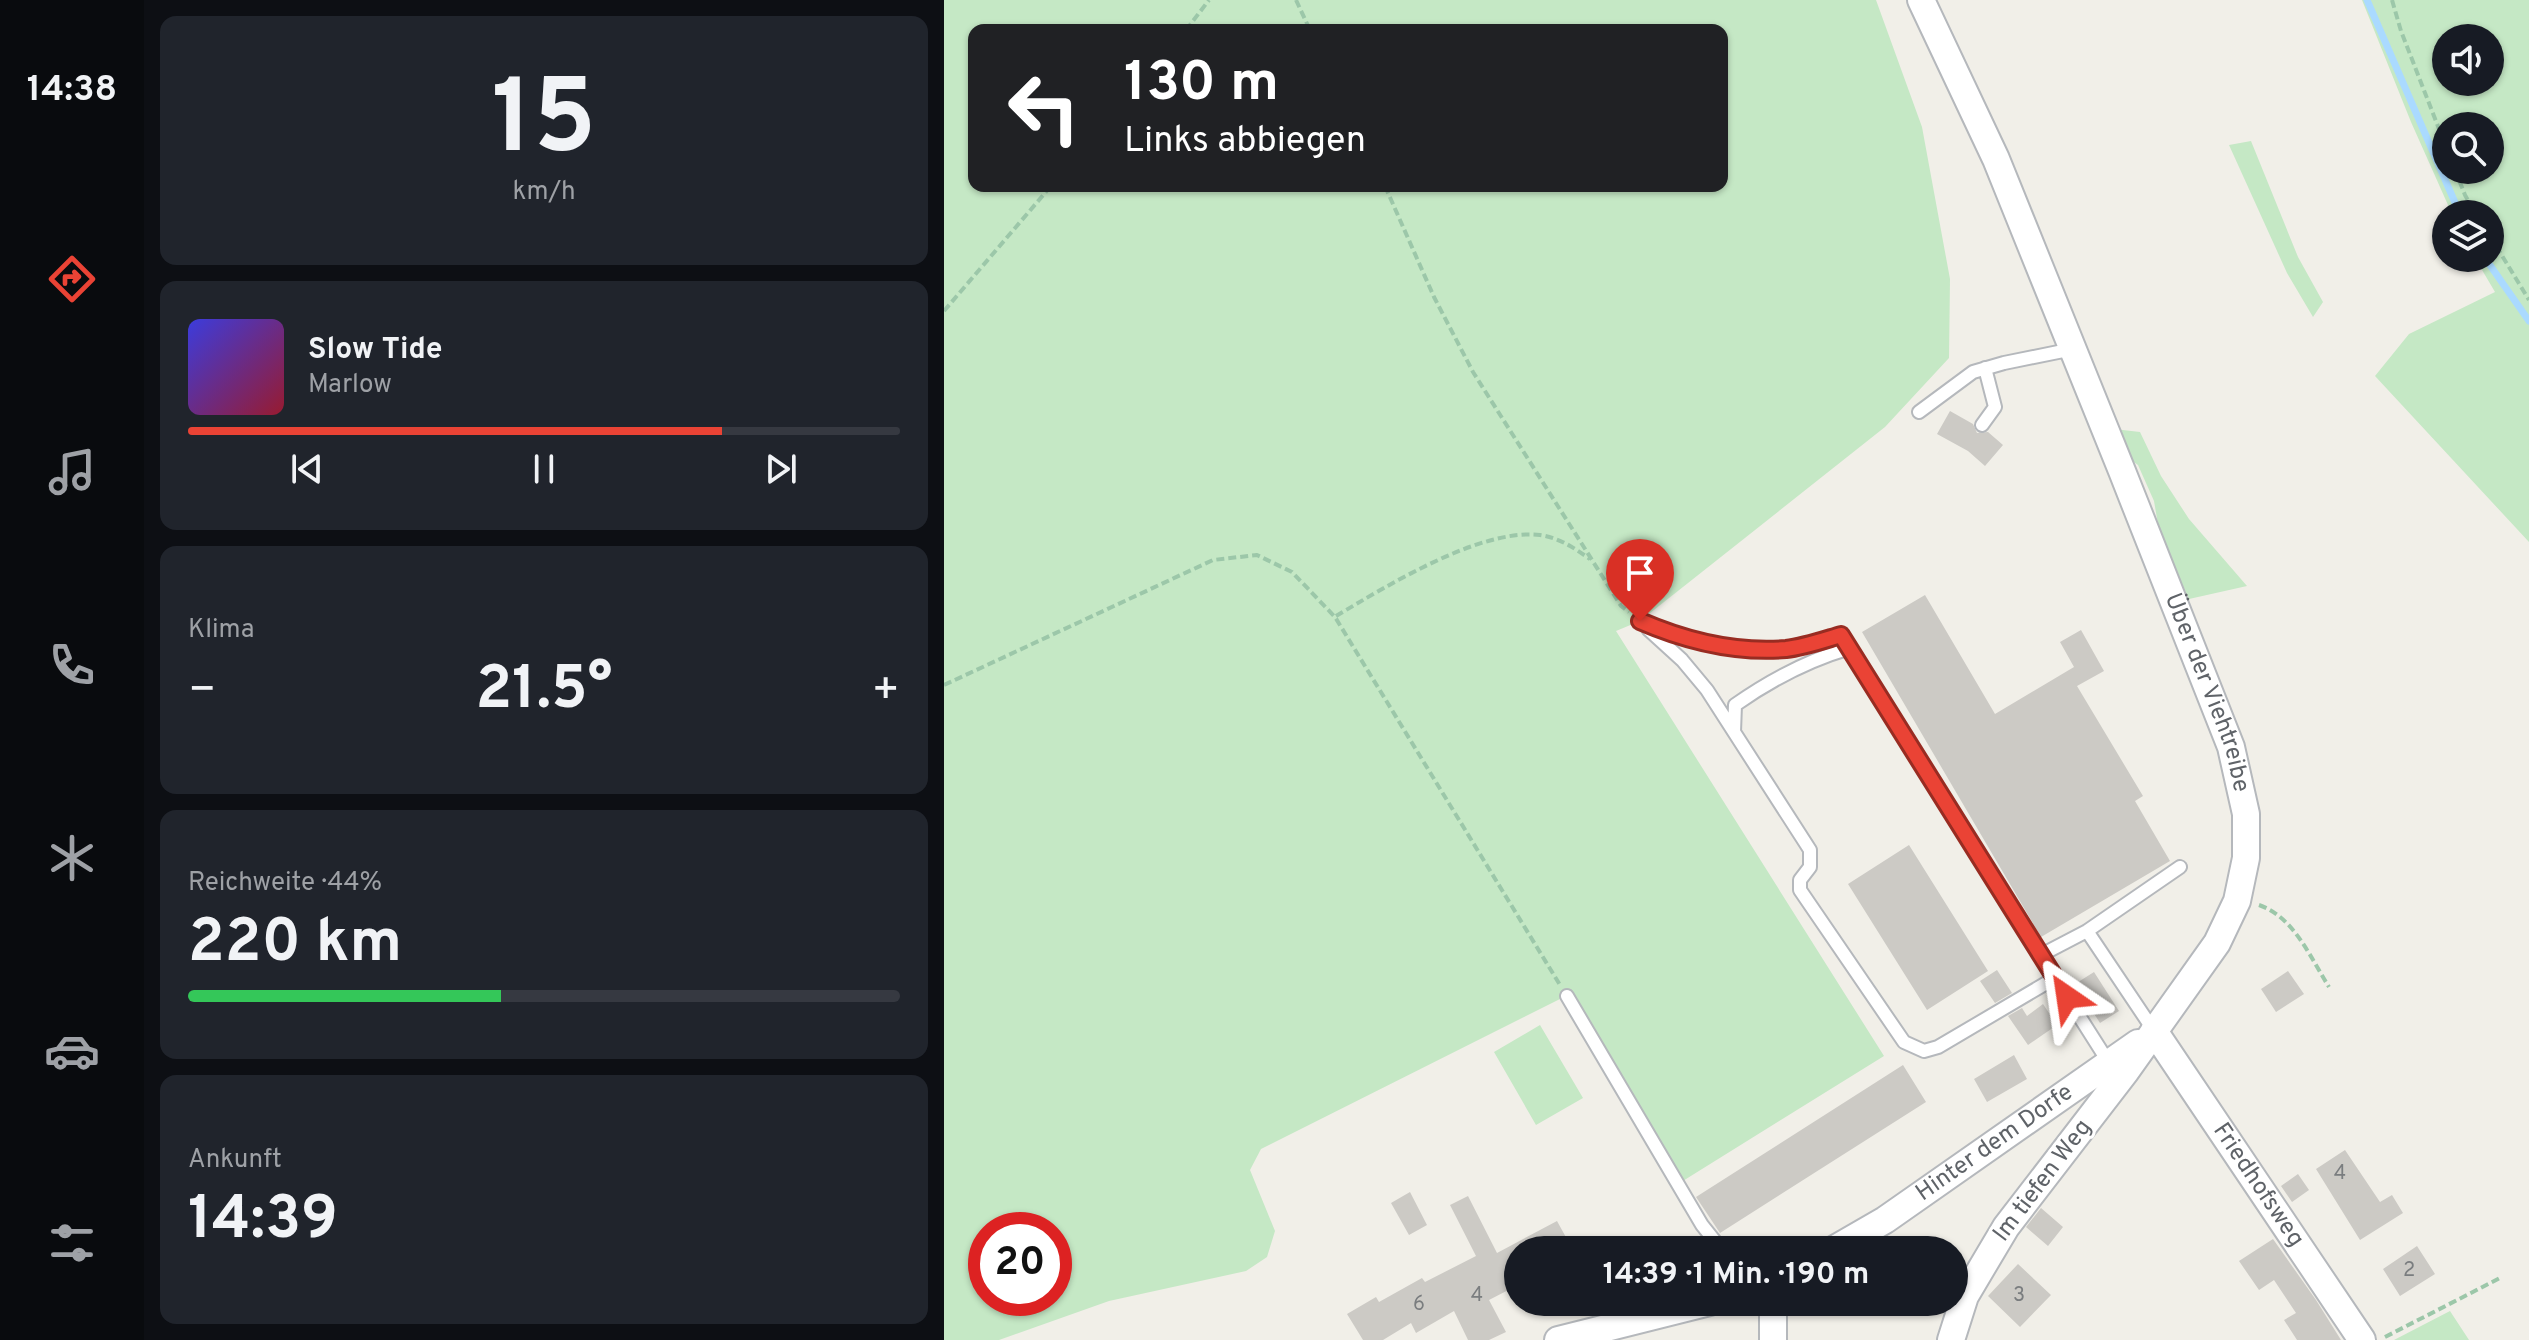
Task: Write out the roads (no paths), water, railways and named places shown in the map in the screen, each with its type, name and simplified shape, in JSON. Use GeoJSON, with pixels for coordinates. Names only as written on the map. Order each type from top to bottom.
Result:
{"type":"FeatureCollection","features":[{"type":"Feature","properties":{"kind":"street","name":"Über der Viehtreibe"},"geometry":{"type":"LineString","coordinates":[[1921,0],[1996,159],[2231,747],[2246,814],[2246,858],[2237,901],[2217,943],[2154,1031]]}},
{"type":"Feature","properties":{"kind":"street","name":"Hinter dem Dorfe"},"geometry":{"type":"LineString","coordinates":[[1857,1236],[1885,1220],[2154,1031]]}},
{"type":"Feature","properties":{"kind":"street","name":"Im tiefen Weg"},"geometry":{"type":"LineString","coordinates":[[1951,1340],[1965,1296],[2006,1227],[2154,1031]]}},
{"type":"Feature","properties":{"kind":"street","name":"Friedhofsweg"},"geometry":{"type":"LineString","coordinates":[[2154,1031],[2362,1340]]}},
{"type":"Feature","properties":{"kind":"street"},"geometry":{"type":"LineString","coordinates":[[1558,1340],[1654,1316]]}},
{"type":"Feature","properties":{"kind":"street"},"geometry":{"type":"LineString","coordinates":[[1773,1316],[1773,1340]]}},
{"type":"Feature","properties":{"kind":"lane"},"geometry":{"type":"LineString","coordinates":[[1919,412],[1973,372],[2073,349]]}},
{"type":"Feature","properties":{"kind":"lane"},"geometry":{"type":"LineString","coordinates":[[1982,425],[1995,407],[1985,368]]}},
{"type":"Feature","properties":{"kind":"lane"},"geometry":{"type":"LineString","coordinates":[[2055,978],[1938,1047],[1924,1051],[1904,1042],[1800,890],[1800,880],[1810,867],[1810,850],[1707,690],[1682,660],[1640,621],[1675,636],[1730,648],[1788,649],[1841,635],[2109,1063]]}},
{"type":"Feature","properties":{"kind":"lane"},"geometry":{"type":"LineString","coordinates":[[1734,732],[1735,705],[1759,688],[1850,648]]}},
{"type":"Feature","properties":{"kind":"lane"},"geometry":{"type":"LineString","coordinates":[[2041,955],[2087,931],[2180,867]]}},
{"type":"Feature","properties":{"kind":"lane"},"geometry":{"type":"LineString","coordinates":[[2087,931],[2154,1031]]}},
{"type":"Feature","properties":{"kind":"lane"},"geometry":{"type":"LineString","coordinates":[[1567,996],[1711,1236]]}},
{"type":"Feature","properties":{"kind":"waterway"},"geometry":{"type":"LineString","coordinates":[[2367,0],[2454,200]]}},
{"type":"Feature","properties":{"kind":"waterway"},"geometry":{"type":"LineString","coordinates":[[2495,272],[2529,321]]}}]}
